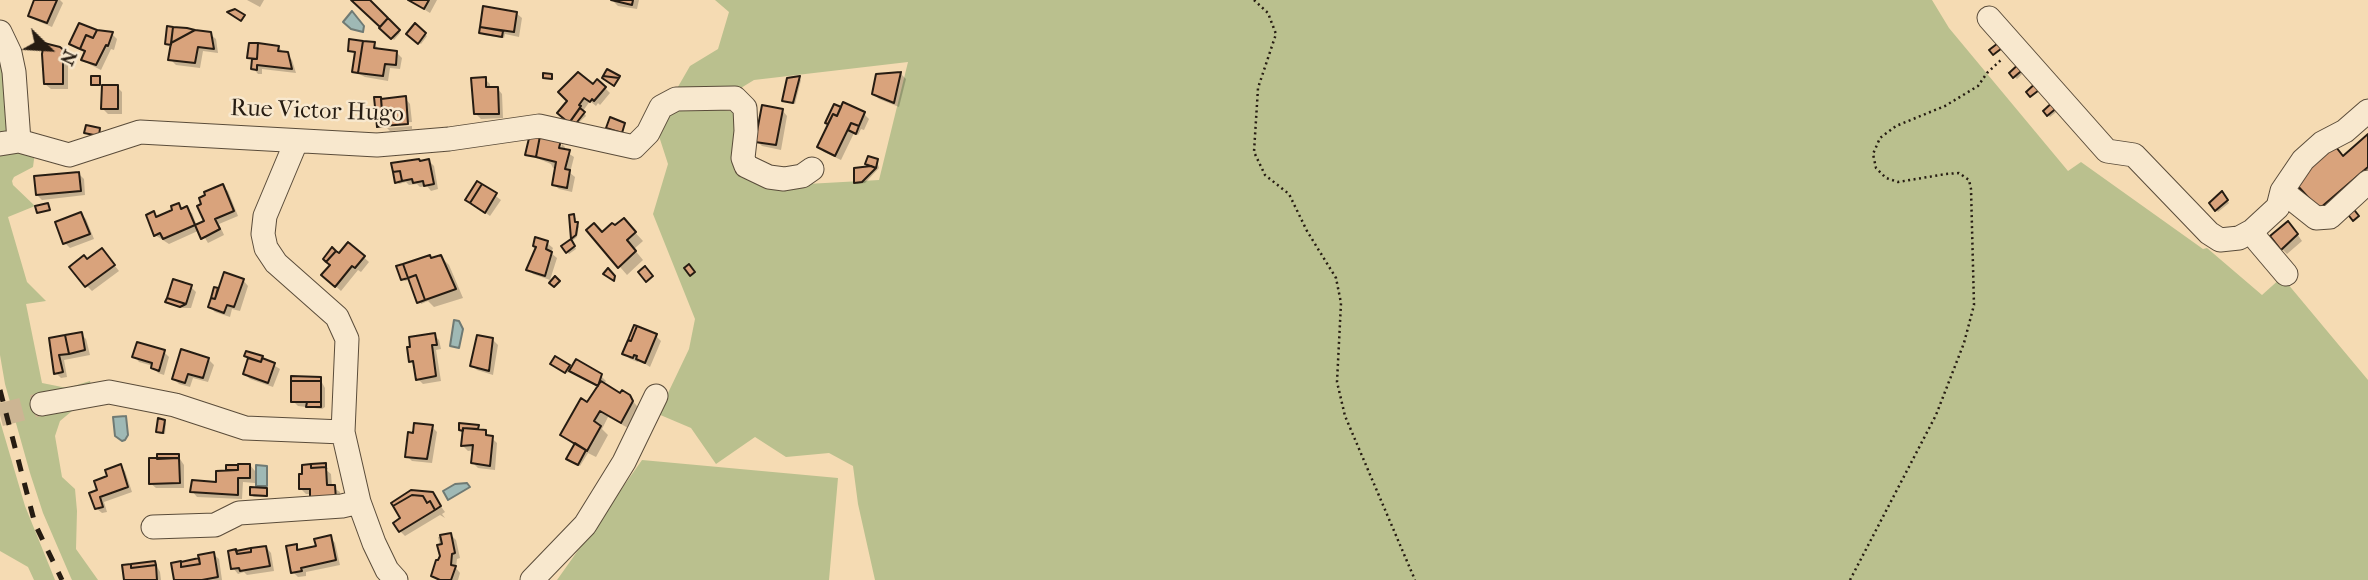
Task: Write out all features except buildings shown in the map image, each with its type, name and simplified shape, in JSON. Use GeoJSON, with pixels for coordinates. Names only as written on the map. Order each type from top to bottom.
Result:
{"type":"FeatureCollection","features":[{"type":"Feature","properties":{"kind":"street"},"geometry":{"type":"LineString","coordinates":[[1989,18],[2107,151],[2134,155],[2209,233],[2220,240],[2239,238],[2252,230],[2277,207],[2282,191],[2303,160],[2322,143],[2345,131],[2368,111]]}},
{"type":"Feature","properties":{"kind":"street"},"geometry":{"type":"LineString","coordinates":[[0,32],[15,72],[9,143]]}},
{"type":"Feature","properties":{"kind":"street","name":"Rue Victor Hugo"},"geometry":{"type":"LineString","coordinates":[[9,143],[69,155],[140,132],[377,145],[449,139],[539,126],[634,147],[648,133],[661,107],[676,99],[735,98],[745,108],[743,158],[746,166],[769,177],[784,179],[802,176],[812,169]]}},
{"type":"Feature","properties":{"kind":"street"},"geometry":{"type":"LineString","coordinates":[[296,142],[265,216],[263,234],[266,248],[276,263],[337,317],[347,339],[343,432],[359,502],[374,543],[387,570],[396,580]]}},
{"type":"Feature","properties":{"kind":"street"},"geometry":{"type":"LineString","coordinates":[[2282,191],[2316,218],[2330,217],[2367,186]]}},
{"type":"Feature","properties":{"kind":"street"},"geometry":{"type":"LineString","coordinates":[[2252,230],[2258,241],[2287,274]]}},
{"type":"Feature","properties":{"kind":"street"},"geometry":{"type":"LineString","coordinates":[[42,404],[109,392],[175,405],[245,428],[343,432]]}},
{"type":"Feature","properties":{"kind":"street"},"geometry":{"type":"LineString","coordinates":[[532,580],[585,525],[624,462],[656,396]]}},
{"type":"Feature","properties":{"kind":"street"},"geometry":{"type":"LineString","coordinates":[[153,527],[215,525],[239,513],[342,506],[359,502]]}},
{"type":"Feature","properties":{"kind":"path"},"geometry":{"type":"LineString","coordinates":[[1254,0],[1268,13],[1276,34],[1258,88],[1254,152],[1265,176],[1289,194],[1307,231],[1336,278],[1341,303],[1337,382],[1345,416],[1415,580]]}},
{"type":"Feature","properties":{"kind":"path"},"geometry":{"type":"LineString","coordinates":[[1850,580],[1936,415],[1964,343],[1974,305],[1969,180],[1959,173],[1898,182],[1886,178],[1876,168],[1873,153],[1880,138],[1896,126],[1945,106],[1978,86],[1987,73]]}},
{"type":"Feature","properties":{"kind":"green space"},"geometry":{"type":"Polygon","coordinates":[[[715,0],[1932,0],[1949,28],[2068,171],[2081,162],[2203,249],[2207,248],[2262,295],[2282,277],[2368,380],[2368,580],[875,580],[858,504],[853,466],[829,453],[786,457],[755,437],[716,464],[691,428],[658,414],[689,349],[695,319],[653,214],[668,164],[657,130],[672,109],[696,105],[735,112],[738,130],[734,171],[771,186],[879,180],[908,62],[754,80],[736,91],[675,92],[690,66],[718,49],[729,12],[715,0]]]}},
{"type":"Feature","properties":{"kind":"green space"},"geometry":{"type":"Polygon","coordinates":[[[0,58],[5,72],[10,133],[0,138],[0,58]]]}},
{"type":"Feature","properties":{"kind":"green space"},"geometry":{"type":"Polygon","coordinates":[[[0,149],[35,152],[33,167],[14,177],[12,181],[35,206],[8,217],[27,282],[46,301],[26,304],[42,383],[67,388],[90,381],[91,385],[72,411],[60,421],[55,436],[62,477],[75,489],[76,549],[98,580],[71,578],[43,513],[5,384],[0,355],[0,149]]]}},
{"type":"Feature","properties":{"kind":"green space"},"geometry":{"type":"Polygon","coordinates":[[[0,421],[25,506],[55,580],[34,580],[28,567],[0,551],[0,421]]]}},
{"type":"Feature","properties":{"kind":"green space"},"geometry":{"type":"Polygon","coordinates":[[[642,460],[838,478],[829,580],[557,580],[642,460]]]}},
{"type":"Feature","properties":{"kind":"water"},"geometry":{"type":"Polygon","coordinates":[[[352,11],[364,26],[363,32],[351,29],[343,22],[352,11]]]}},
{"type":"Feature","properties":{"kind":"water"},"geometry":{"type":"Polygon","coordinates":[[[454,320],[459,321],[463,329],[459,348],[450,346],[454,320]]]}},
{"type":"Feature","properties":{"kind":"water"},"geometry":{"type":"Polygon","coordinates":[[[126,416],[128,435],[122,441],[115,436],[113,417],[126,416]]]}},
{"type":"Feature","properties":{"kind":"water"},"geometry":{"type":"Polygon","coordinates":[[[256,465],[267,466],[267,486],[256,486],[256,465]]]}},
{"type":"Feature","properties":{"kind":"water"},"geometry":{"type":"Polygon","coordinates":[[[467,483],[470,487],[448,500],[443,491],[455,484],[467,483]]]}},
{"type":"Feature","properties":{"kind":"tunnel"},"geometry":{"type":"LineString","coordinates":[[0,415],[42,404]]}},
{"type":"Feature","properties":{"kind":"railway"},"geometry":{"type":"LineString","coordinates":[[0,390],[35,524],[62,580]]}}]}
